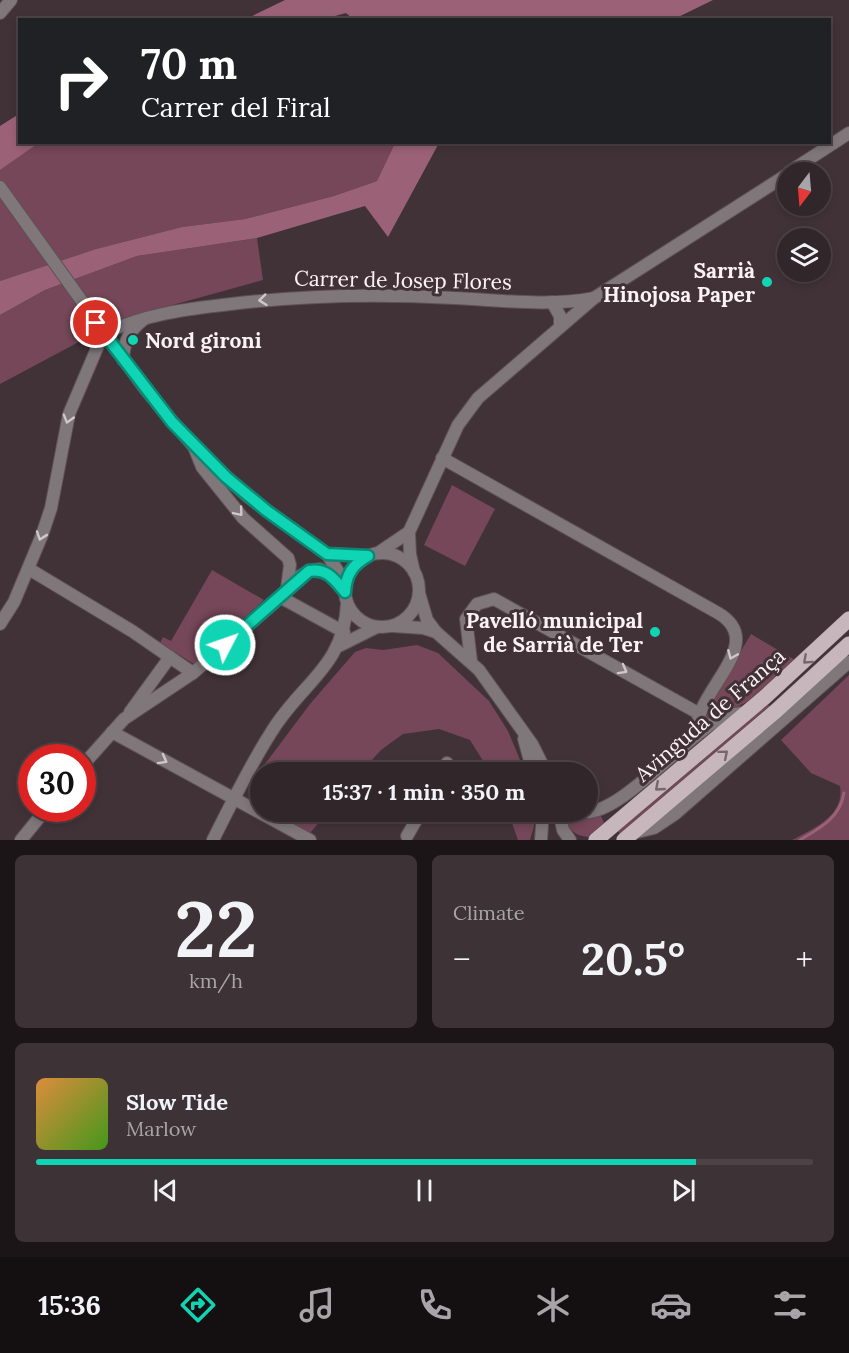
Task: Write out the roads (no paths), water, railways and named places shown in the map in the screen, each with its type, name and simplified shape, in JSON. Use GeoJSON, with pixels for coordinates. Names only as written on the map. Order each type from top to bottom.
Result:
{"type":"FeatureCollection","features":[{"type":"Feature","properties":{"kind":"main road","name":"Avinguda de França"},"geometry":{"type":"LineString","coordinates":[[596,840],[747,712],[849,620]]}},
{"type":"Feature","properties":{"kind":"main road","name":"Avinguda de França"},"geometry":{"type":"LineString","coordinates":[[628,837],[777,710],[849,644]]}},
{"type":"Feature","properties":{"kind":"street"},"geometry":{"type":"LineString","coordinates":[[0,13],[11,0]]}},
{"type":"Feature","properties":{"kind":"street","name":"Carrer de Josep Flores"},"geometry":{"type":"LineString","coordinates":[[805,162],[849,133]]}},
{"type":"Feature","properties":{"kind":"street","name":"Carrer de Josep Flores"},"geometry":{"type":"LineString","coordinates":[[100,328],[171,311],[262,300],[335,295],[552,302],[594,298],[777,180]]}},
{"type":"Feature","properties":{"kind":"street"},"geometry":{"type":"LineString","coordinates":[[0,187],[123,360],[194,447],[247,496],[327,554],[360,620],[382,626],[423,628],[436,632]]}},
{"type":"Feature","properties":{"kind":"street"},"geometry":{"type":"LineString","coordinates":[[541,762],[532,744],[471,661],[436,632],[427,620],[414,572],[409,532],[442,458],[468,409],[594,298]]}},
{"type":"Feature","properties":{"kind":"street"},"geometry":{"type":"LineString","coordinates":[[552,302],[560,316],[560,327]]}},
{"type":"Feature","properties":{"kind":"street"},"geometry":{"type":"LineString","coordinates":[[123,360],[129,333],[148,316]]}},
{"type":"Feature","properties":{"kind":"street"},"geometry":{"type":"LineString","coordinates":[[0,624],[29,569],[51,508],[69,414],[100,328]]}},
{"type":"Feature","properties":{"kind":"street"},"geometry":{"type":"LineString","coordinates":[[194,447],[202,467],[243,518],[288,558],[290,565],[284,592]]}},
{"type":"Feature","properties":{"kind":"street"},"geometry":{"type":"LineString","coordinates":[[442,458],[732,624],[737,640],[725,669],[698,713],[697,735]]}},
{"type":"Feature","properties":{"kind":"street"},"geometry":{"type":"LineString","coordinates":[[213,840],[273,729],[339,646],[344,632],[346,593],[351,568],[409,532]]}},
{"type":"Feature","properties":{"kind":"street"},"geometry":{"type":"LineString","coordinates":[[327,554],[373,554],[398,557],[414,572]]}},
{"type":"Feature","properties":{"kind":"street"},"geometry":{"type":"LineString","coordinates":[[29,569],[132,631],[193,673]]}},
{"type":"Feature","properties":{"kind":"street"},"geometry":{"type":"LineString","coordinates":[[124,719],[193,673],[309,571],[319,569],[328,573],[346,593]]}},
{"type":"Feature","properties":{"kind":"street"},"geometry":{"type":"LineString","coordinates":[[284,592],[344,632]]}},
{"type":"Feature","properties":{"kind":"street"},"geometry":{"type":"LineString","coordinates":[[339,646],[382,626],[403,621],[411,613],[419,593]]}},
{"type":"Feature","properties":{"kind":"street"},"geometry":{"type":"LineString","coordinates":[[471,661],[466,619],[477,604],[494,599],[698,713]]}},
{"type":"Feature","properties":{"kind":"street"},"geometry":{"type":"LineString","coordinates":[[96,750],[124,719],[170,657]]}},
{"type":"Feature","properties":{"kind":"street","name":"Avinguda de França"},"geometry":{"type":"LineString","coordinates":[[628,837],[654,828],[675,814],[849,662]]}},
{"type":"Feature","properties":{"kind":"street"},"geometry":{"type":"LineString","coordinates":[[598,810],[603,809],[641,782],[697,735],[724,717],[747,712]]}},
{"type":"Feature","properties":{"kind":"street"},"geometry":{"type":"LineString","coordinates":[[112,732],[310,840]]}},
{"type":"Feature","properties":{"kind":"street"},"geometry":{"type":"LineString","coordinates":[[522,732],[530,762]]}},
{"type":"Feature","properties":{"kind":"street"},"geometry":{"type":"LineString","coordinates":[[623,817],[641,782]]}},
{"type":"Feature","properties":{"kind":"street"},"geometry":{"type":"LineString","coordinates":[[21,840],[36,822]]}},
{"type":"Feature","properties":{"kind":"street"},"geometry":{"type":"LineString","coordinates":[[408,839],[416,822]]}},
{"type":"Feature","properties":{"kind":"street"},"geometry":{"type":"LineString","coordinates":[[541,840],[542,822]]}},
{"type":"Feature","properties":{"kind":"street"},"geometry":{"type":"LineString","coordinates":[[561,822],[563,830],[570,840]]}},
{"type":"Feature","properties":{"kind":"waterway"},"geometry":{"type":"LineString","coordinates":[[800,840],[834,816],[844,793]]}},
{"type":"Feature","properties":{"kind":"place","name":"Sarrià Hinojosa Paper"},"geometry":{"type":"Point","coordinates":[767,282]}},
{"type":"Feature","properties":{"kind":"place","name":"Nord gironi"},"geometry":{"type":"Point","coordinates":[133,340]}},
{"type":"Feature","properties":{"kind":"place","name":"Pavelló municipal de Sarrià de Ter"},"geometry":{"type":"Point","coordinates":[655,632]}}]}
